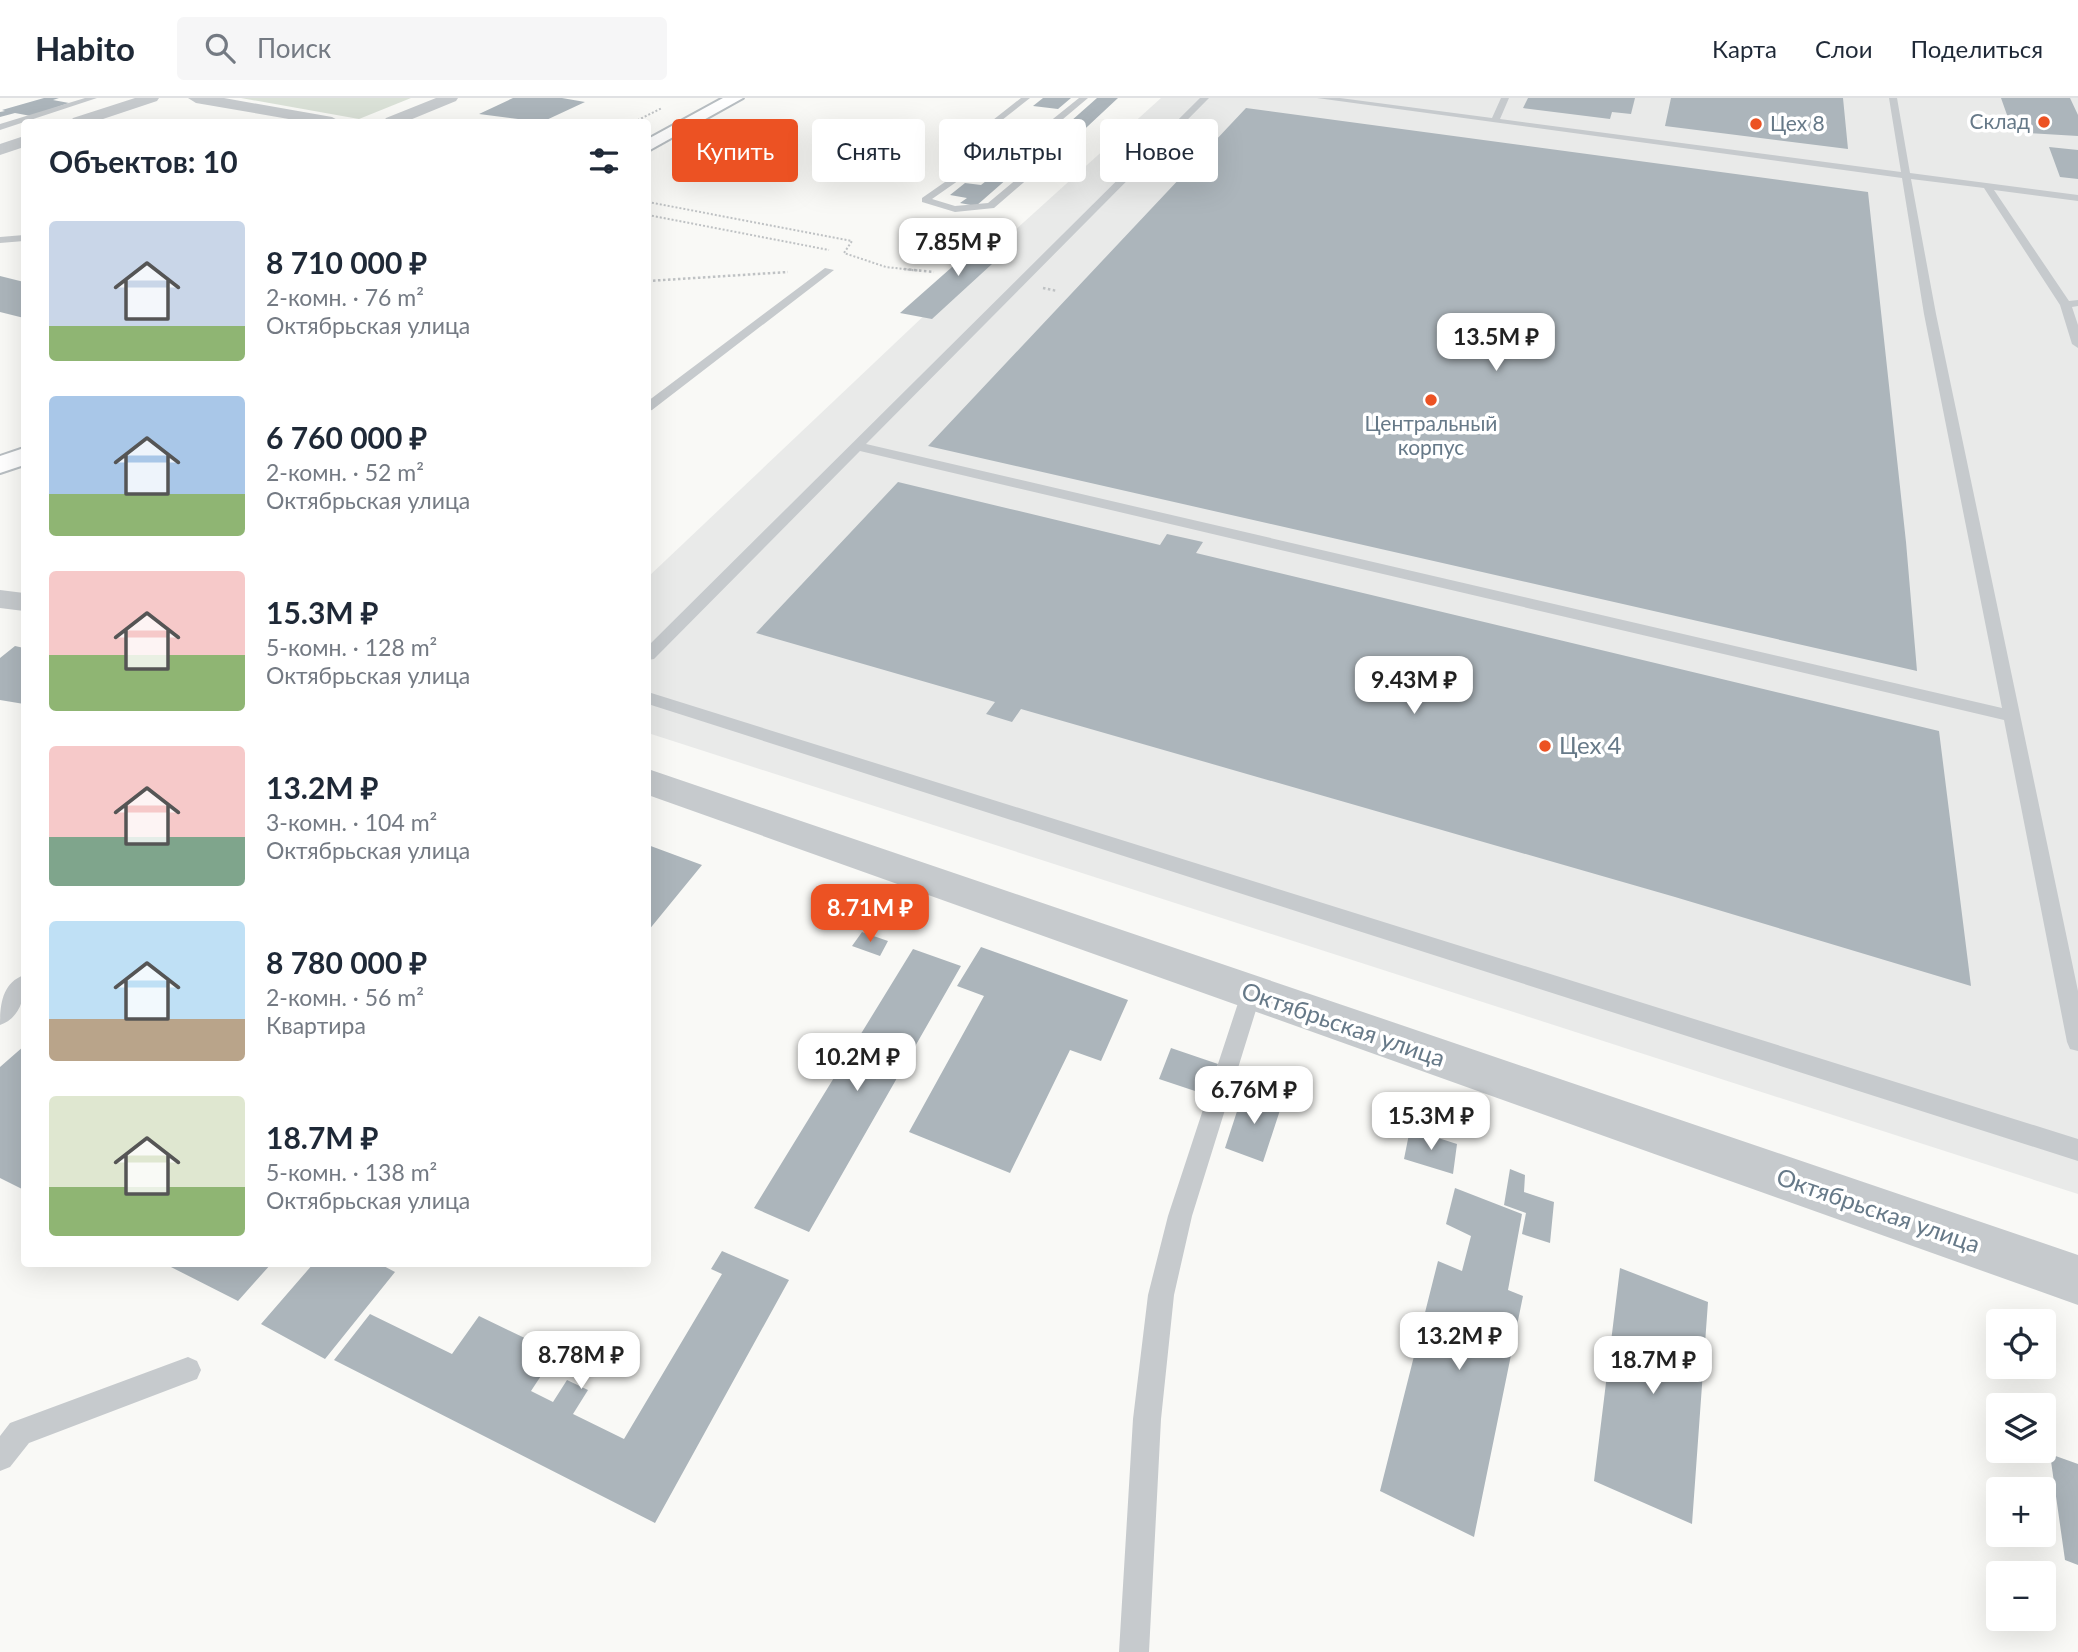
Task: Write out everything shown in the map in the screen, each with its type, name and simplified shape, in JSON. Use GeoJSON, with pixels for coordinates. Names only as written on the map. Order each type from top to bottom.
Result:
{"type":"FeatureCollection","features":[{"type":"Feature","properties":{"kind":"main road"},"geometry":{"type":"LineString","coordinates":[[651,144],[731,98]]}},
{"type":"Feature","properties":{"kind":"main road"},"geometry":{"type":"LineString","coordinates":[[0,465],[21,457]]}},
{"type":"Feature","properties":{"kind":"street"},"geometry":{"type":"LineString","coordinates":[[88,119],[151,98]]}},
{"type":"Feature","properties":{"kind":"street"},"geometry":{"type":"LineString","coordinates":[[196,98],[315,119]]}},
{"type":"Feature","properties":{"kind":"street"},"geometry":{"type":"LineString","coordinates":[[399,119],[450,98]]}},
{"type":"Feature","properties":{"kind":"street"},"geometry":{"type":"LineString","coordinates":[[1,149],[21,142]]}},
{"type":"Feature","properties":{"kind":"street"},"geometry":{"type":"LineString","coordinates":[[0,599],[21,602]]}},
{"type":"Feature","properties":{"kind":"street","name":"Октябрьская улица"},"geometry":{"type":"LineString","coordinates":[[651,783],[2078,1280]]}},
{"type":"Feature","properties":{"kind":"lane"},"geometry":{"type":"LineString","coordinates":[[26,119],[93,98]]}},
{"type":"Feature","properties":{"kind":"lane"},"geometry":{"type":"LineString","coordinates":[[999,119],[1026,98]]}},
{"type":"Feature","properties":{"kind":"lane"},"geometry":{"type":"LineString","coordinates":[[1058,119],[1084,98]]}},
{"type":"Feature","properties":{"kind":"lane"},"geometry":{"type":"LineString","coordinates":[[651,652],[1205,98]]}},
{"type":"Feature","properties":{"kind":"lane"},"geometry":{"type":"LineString","coordinates":[[1321,98],[2078,198]]}},
{"type":"Feature","properties":{"kind":"lane"},"geometry":{"type":"LineString","coordinates":[[1495,121],[1505,98]]}},
{"type":"Feature","properties":{"kind":"lane"},"geometry":{"type":"LineString","coordinates":[[1893,98],[1933,328],[2078,1042]]}},
{"type":"Feature","properties":{"kind":"lane"},"geometry":{"type":"LineString","coordinates":[[0,127],[21,120]]}},
{"type":"Feature","properties":{"kind":"lane"},"geometry":{"type":"LineString","coordinates":[[951,182],[925,200],[955,209],[990,206],[1018,182]]}},
{"type":"Feature","properties":{"kind":"lane"},"geometry":{"type":"LineString","coordinates":[[1987,186],[2072,304],[2078,344]]}},
{"type":"Feature","properties":{"kind":"lane"},"geometry":{"type":"LineString","coordinates":[[0,240],[21,238]]}},
{"type":"Feature","properties":{"kind":"lane"},"geometry":{"type":"LineString","coordinates":[[651,405],[829,270]]}},
{"type":"Feature","properties":{"kind":"lane"},"geometry":{"type":"LineString","coordinates":[[856,446],[2012,716]]}},
{"type":"Feature","properties":{"kind":"lane"},"geometry":{"type":"LineString","coordinates":[[651,699],[2078,1150]]}},
{"type":"Feature","properties":{"kind":"lane"},"geometry":{"type":"LineString","coordinates":[[0,1016],[21,988]]}},
{"type":"Feature","properties":{"kind":"lane"},"geometry":{"type":"LineString","coordinates":[[1134,1652],[1147,1419],[1161,1295],[1181,1216],[1251,994]]}},
{"type":"Feature","properties":{"kind":"lane"},"geometry":{"type":"LineString","coordinates":[[0,1457],[20,1433],[188,1370]]}},
{"type":"Feature","properties":{"kind":"path"},"geometry":{"type":"LineString","coordinates":[[640,119],[669,104]]}},
{"type":"Feature","properties":{"kind":"path"},"geometry":{"type":"LineString","coordinates":[[651,203],[852,241],[829,270],[651,281]]}},
{"type":"Feature","properties":{"kind":"path"},"geometry":{"type":"LineString","coordinates":[[651,216],[831,250]]}},
{"type":"Feature","properties":{"kind":"path"},"geometry":{"type":"LineString","coordinates":[[844,253],[886,267],[934,272]]}},
{"type":"Feature","properties":{"kind":"shaded area"},"geometry":{"type":"Polygon","coordinates":[[[241,98],[411,98],[359,119],[241,98]]]}},
{"type":"Feature","properties":{"kind":"shaded area"},"geometry":{"type":"Polygon","coordinates":[[[1161,98],[2078,98],[2078,1194],[651,734],[651,574],[1068,182],[1086,182],[1086,166],[1100,153],[1100,182],[1218,182],[1218,119],[1138,119],[1161,98]]]}},
{"type":"Feature","properties":{"kind":"building"},"geometry":{"type":"Polygon","coordinates":[[[44,98],[59,98],[53,100],[69,103],[31,116],[15,113],[0,117],[0,112],[5,111],[2,110],[44,98]]]}},
{"type":"Feature","properties":{"kind":"building"},"geometry":{"type":"Polygon","coordinates":[[[513,98],[562,98],[585,102],[548,119],[518,119],[479,114],[513,98]]]}},
{"type":"Feature","properties":{"kind":"building"},"geometry":{"type":"Polygon","coordinates":[[[1043,98],[1071,98],[1058,109],[1033,106],[1043,98]]]}},
{"type":"Feature","properties":{"kind":"building"},"geometry":{"type":"Polygon","coordinates":[[[1097,98],[1118,98],[1086,128],[1086,119],[1073,119],[1097,98]]]}},
{"type":"Feature","properties":{"kind":"building"},"geometry":{"type":"Polygon","coordinates":[[[1528,98],[1635,98],[1631,114],[1612,112],[1610,119],[1523,108],[1528,98]]]}},
{"type":"Feature","properties":{"kind":"building","name":"Цех 8"},"geometry":{"type":"Polygon","coordinates":[[[1671,98],[1843,98],[1848,149],[1665,126],[1671,98]]]}},
{"type":"Feature","properties":{"kind":"building","name":"Склад"},"geometry":{"type":"Polygon","coordinates":[[[2001,98],[2070,98],[2078,115],[2078,136],[2027,133],[2012,129],[2001,98]]]}},
{"type":"Feature","properties":{"kind":"building","name":"Центральный корпус"},"geometry":{"type":"Polygon","coordinates":[[[1246,108],[1868,192],[1906,542],[1917,671],[928,446],[1176,182],[1218,182],[1218,138],[1246,108]]]}},
{"type":"Feature","properties":{"kind":"building"},"geometry":{"type":"Polygon","coordinates":[[[2049,147],[2078,150],[2078,179],[2060,177],[2049,147]]]}},
{"type":"Feature","properties":{"kind":"building"},"geometry":{"type":"Polygon","coordinates":[[[985,182],[1003,182],[976,206],[960,203],[967,198],[950,195],[965,183],[981,185],[985,182]]]}},
{"type":"Feature","properties":{"kind":"building"},"geometry":{"type":"Polygon","coordinates":[[[986,237],[1016,242],[932,319],[900,313],[986,237]]]}},
{"type":"Feature","properties":{"kind":"building"},"geometry":{"type":"Polygon","coordinates":[[[0,276],[21,281],[21,317],[0,312],[0,276]]]}},
{"type":"Feature","properties":{"kind":"building","name":"Цех 4"},"geometry":{"type":"Polygon","coordinates":[[[898,482],[1160,545],[1167,534],[1203,542],[1196,553],[1939,731],[1971,986],[1675,897],[1021,709],[1012,722],[986,714],[995,702],[756,633],[898,482]]]}},
{"type":"Feature","properties":{"kind":"building"},"geometry":{"type":"Polygon","coordinates":[[[15,646],[21,647],[21,704],[0,700],[0,658],[15,646]]]}},
{"type":"Feature","properties":{"kind":"building"},"geometry":{"type":"Polygon","coordinates":[[[651,846],[702,865],[651,927],[651,846]]]}},
{"type":"Feature","properties":{"kind":"building"},"geometry":{"type":"Polygon","coordinates":[[[862,932],[888,941],[880,956],[852,946],[862,932]]]}},
{"type":"Feature","properties":{"kind":"building"},"geometry":{"type":"Polygon","coordinates":[[[981,947],[1128,1000],[1101,1061],[1070,1050],[1010,1173],[909,1132],[984,996],[957,986],[981,947]]]}},
{"type":"Feature","properties":{"kind":"building"},"geometry":{"type":"Polygon","coordinates":[[[913,949],[961,966],[809,1232],[754,1208],[913,949]]]}},
{"type":"Feature","properties":{"kind":"building"},"geometry":{"type":"Polygon","coordinates":[[[1171,1048],[1218,1064],[1207,1095],[1159,1079],[1171,1048]]]}},
{"type":"Feature","properties":{"kind":"building"},"geometry":{"type":"Polygon","coordinates":[[[21,1049],[21,1188],[0,1178],[0,1067],[21,1049]]]}},
{"type":"Feature","properties":{"kind":"building"},"geometry":{"type":"Polygon","coordinates":[[[1244,1090],[1282,1104],[1263,1162],[1225,1148],[1244,1090]]]}},
{"type":"Feature","properties":{"kind":"building"},"geometry":{"type":"Polygon","coordinates":[[[1410,1129],[1457,1144],[1453,1174],[1404,1159],[1410,1129]]]}},
{"type":"Feature","properties":{"kind":"building"},"geometry":{"type":"Polygon","coordinates":[[[1510,1169],[1525,1175],[1524,1192],[1554,1202],[1550,1243],[1522,1234],[1526,1213],[1504,1205],[1510,1169]]]}},
{"type":"Feature","properties":{"kind":"building"},"geometry":{"type":"Polygon","coordinates":[[[1455,1188],[1522,1214],[1508,1290],[1523,1296],[1474,1537],[1380,1491],[1438,1261],[1462,1271],[1471,1236],[1446,1224],[1455,1188]]]}},
{"type":"Feature","properties":{"kind":"building"},"geometry":{"type":"Polygon","coordinates":[[[722,1251],[789,1280],[655,1523],[334,1360],[370,1314],[452,1354],[479,1316],[556,1353],[531,1391],[553,1402],[567,1380],[588,1390],[573,1414],[624,1439],[722,1274],[711,1269],[722,1251]]]}},
{"type":"Feature","properties":{"kind":"building"},"geometry":{"type":"Polygon","coordinates":[[[171,1267],[268,1267],[238,1301],[171,1267]]]}},
{"type":"Feature","properties":{"kind":"building"},"geometry":{"type":"Polygon","coordinates":[[[310,1267],[386,1267],[395,1272],[325,1359],[261,1324],[310,1267]]]}},
{"type":"Feature","properties":{"kind":"building"},"geometry":{"type":"Polygon","coordinates":[[[1620,1268],[1708,1302],[1692,1524],[1594,1481],[1620,1268]]]}},
{"type":"Feature","properties":{"kind":"building"},"geometry":{"type":"Polygon","coordinates":[[[2056,1456],[2078,1464],[2078,1565],[2065,1560],[2056,1477],[2053,1477],[2051,1463],[2056,1463],[2056,1456]]]}},
{"type":"Feature","properties":{"kind":"place","name":"Склад"},"geometry":{"type":"Point","coordinates":[2044,122]}},
{"type":"Feature","properties":{"kind":"place","name":"Цех 8"},"geometry":{"type":"Point","coordinates":[1756,124]}},
{"type":"Feature","properties":{"kind":"place","name":"Центральный корпус"},"geometry":{"type":"Point","coordinates":[1431,400]}},
{"type":"Feature","properties":{"kind":"place","name":"Цех 4"},"geometry":{"type":"Point","coordinates":[1545,746]}}]}
